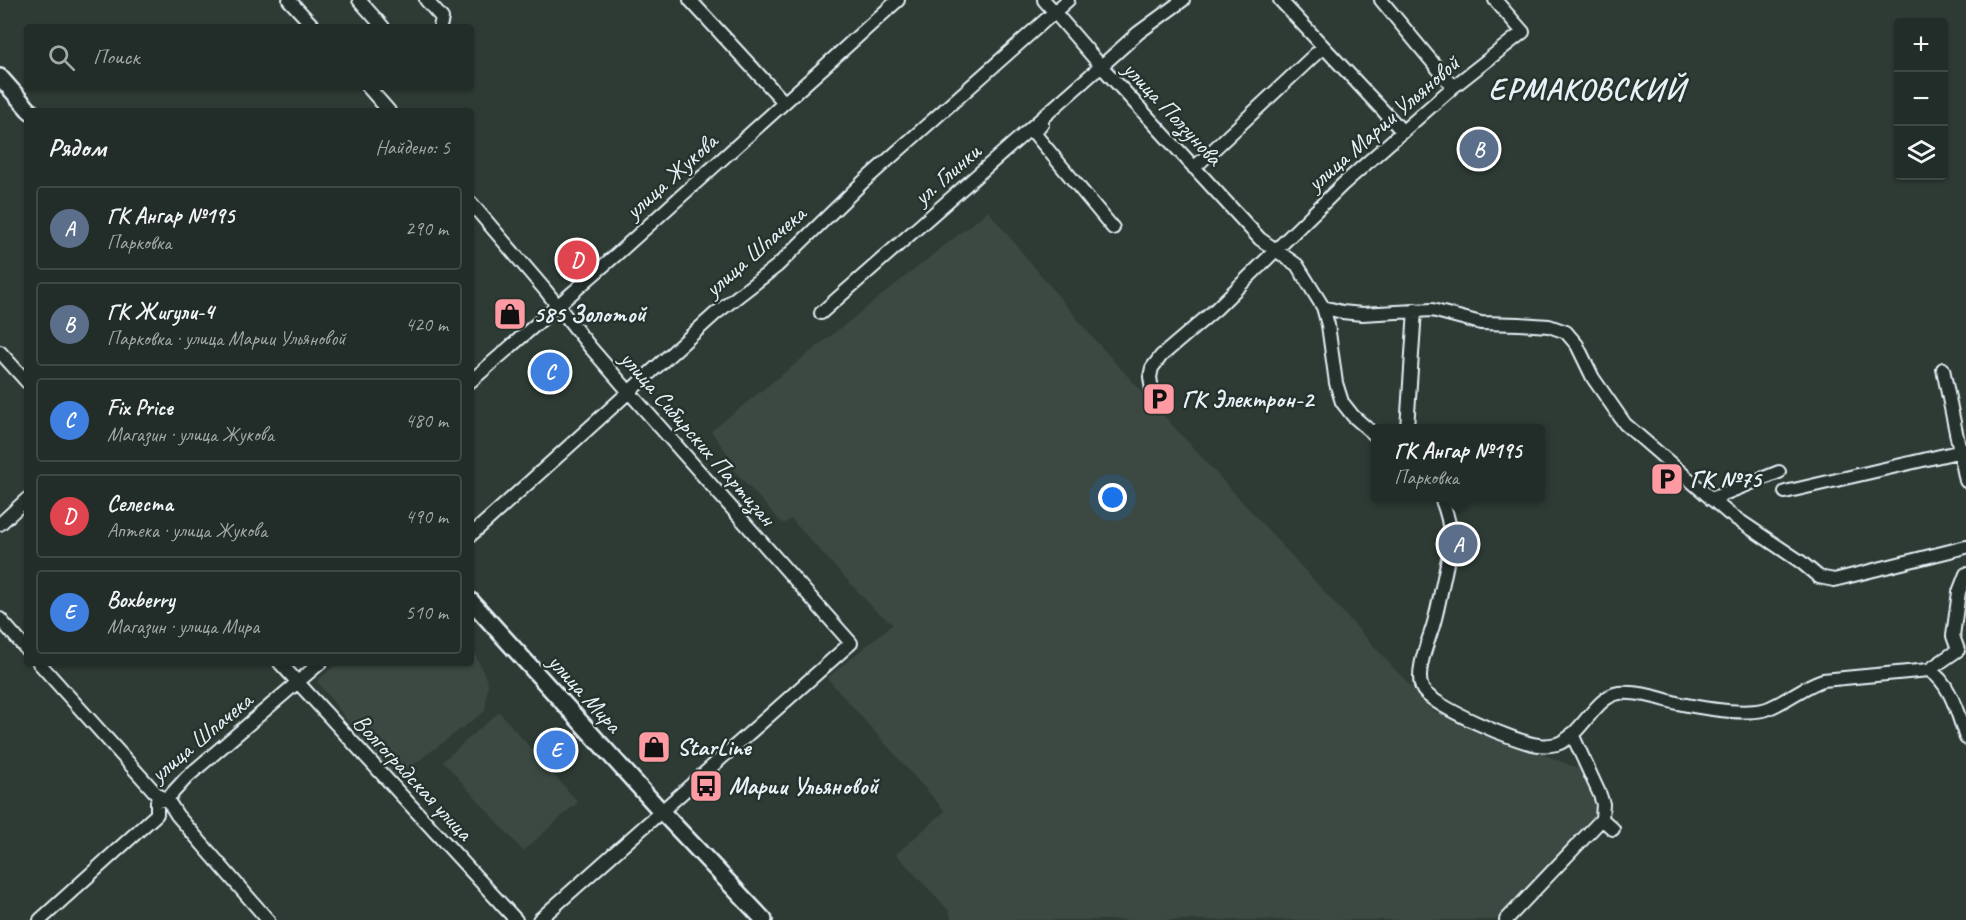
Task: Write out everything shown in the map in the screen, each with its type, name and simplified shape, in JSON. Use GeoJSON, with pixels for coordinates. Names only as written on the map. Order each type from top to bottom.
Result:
{"type":"FeatureCollection","features":[{"type":"Feature","properties":{"kind":"main road"},"geometry":{"type":"LineString","coordinates":[[0,77],[27,108]]}},
{"type":"Feature","properties":{"kind":"main road","name":"улица Мира"},"geometry":{"type":"LineString","coordinates":[[474,604],[764,920]]}},
{"type":"Feature","properties":{"kind":"street"},"geometry":{"type":"LineString","coordinates":[[290,0],[311,24]]}},
{"type":"Feature","properties":{"kind":"street"},"geometry":{"type":"LineString","coordinates":[[359,0],[380,24]]}},
{"type":"Feature","properties":{"kind":"street"},"geometry":{"type":"LineString","coordinates":[[426,0],[442,18],[441,24]]}},
{"type":"Feature","properties":{"kind":"street"},"geometry":{"type":"LineString","coordinates":[[690,0],[784,102]]}},
{"type":"Feature","properties":{"kind":"street","name":"улица Жукова"},"geometry":{"type":"LineString","coordinates":[[474,378],[617,254],[898,0]]}},
{"type":"Feature","properties":{"kind":"street","name":"улица Ползунова"},"geometry":{"type":"LineString","coordinates":[[1044,0],[1101,66],[1260,239],[1297,265],[1323,307],[1328,324],[1336,383],[1342,402],[1353,416],[1371,432]]}},
{"type":"Feature","properties":{"kind":"street","name":"улица Шпачека"},"geometry":{"type":"LineString","coordinates":[[474,532],[715,314],[777,266],[864,182],[1068,0]]}},
{"type":"Feature","properties":{"kind":"street"},"geometry":{"type":"LineString","coordinates":[[1113,228],[1034,133],[1101,66],[1138,33],[1183,0]]}},
{"type":"Feature","properties":{"kind":"street"},"geometry":{"type":"LineString","coordinates":[[1280,0],[1403,132]]}},
{"type":"Feature","properties":{"kind":"street"},"geometry":{"type":"LineString","coordinates":[[1381,0],[1453,87]]}},
{"type":"Feature","properties":{"kind":"street","name":"улица Марии Ульяновой"},"geometry":{"type":"LineString","coordinates":[[1153,396],[1150,377],[1152,368],[1161,356],[1216,309],[1329,197],[1453,87],[1522,32],[1494,0]]}},
{"type":"Feature","properties":{"kind":"street"},"geometry":{"type":"LineString","coordinates":[[1194,168],[1323,47]]}},
{"type":"Feature","properties":{"kind":"street","name":"ул. Глинки"},"geometry":{"type":"LineString","coordinates":[[821,313],[1101,66]]}},
{"type":"Feature","properties":{"kind":"street"},"geometry":{"type":"LineString","coordinates":[[371,90],[386,108]]}},
{"type":"Feature","properties":{"kind":"street","name":"улица Сибирских Партизан"},"geometry":{"type":"LineString","coordinates":[[474,208],[629,392],[851,643],[661,810]]}},
{"type":"Feature","properties":{"kind":"street"},"geometry":{"type":"LineString","coordinates":[[1323,307],[1362,314],[1432,310],[1481,323],[1539,326],[1566,332],[1577,345],[1593,378],[1625,424],[1728,513],[1801,562],[1819,577],[1834,580],[1966,547]]}},
{"type":"Feature","properties":{"kind":"street"},"geometry":{"type":"LineString","coordinates":[[1407,424],[1415,310]]}},
{"type":"Feature","properties":{"kind":"street"},"geometry":{"type":"LineString","coordinates":[[0,352],[24,379]]}},
{"type":"Feature","properties":{"kind":"street"},"geometry":{"type":"LineString","coordinates":[[1943,369],[1963,450],[1966,481]]}},
{"type":"Feature","properties":{"kind":"street"},"geometry":{"type":"LineString","coordinates":[[1785,492],[1963,450]]}},
{"type":"Feature","properties":{"kind":"street"},"geometry":{"type":"LineString","coordinates":[[1711,499],[1779,472]]}},
{"type":"Feature","properties":{"kind":"street"},"geometry":{"type":"LineString","coordinates":[[0,524],[24,502]]}},
{"type":"Feature","properties":{"kind":"street"},"geometry":{"type":"LineString","coordinates":[[1442,502],[1449,529],[1450,549],[1437,611],[1425,650],[1421,674],[1422,689],[1434,702],[1460,716],[1514,739],[1538,746],[1557,744],[1581,727],[1603,700],[1616,694],[1632,692],[1678,703],[1744,712],[1765,710],[1810,684],[1823,680],[1929,670],[1962,649],[1953,636],[1959,592],[1966,574]]}},
{"type":"Feature","properties":{"kind":"street"},"geometry":{"type":"LineString","coordinates":[[0,619],[24,647]]}},
{"type":"Feature","properties":{"kind":"street"},"geometry":{"type":"LineString","coordinates":[[42,666],[153,790],[159,796],[167,799],[268,920]]}},
{"type":"Feature","properties":{"kind":"street","name":"Волгоградская улица"},"geometry":{"type":"LineString","coordinates":[[283,666],[516,920]]}},
{"type":"Feature","properties":{"kind":"street","name":"улица Шпачека"},"geometry":{"type":"LineString","coordinates":[[40,920],[157,814],[157,801],[167,799],[187,777],[317,666]]}},
{"type":"Feature","properties":{"kind":"street"},"geometry":{"type":"LineString","coordinates":[[1929,670],[1939,676],[1949,693],[1965,734]]}},
{"type":"Feature","properties":{"kind":"street"},"geometry":{"type":"LineString","coordinates":[[1506,920],[1602,819],[1603,804],[1600,795],[1572,734]]}},
{"type":"Feature","properties":{"kind":"street"},"geometry":{"type":"LineString","coordinates":[[539,920],[661,810]]}},
{"type":"Feature","properties":{"kind":"street"},"geometry":{"type":"LineString","coordinates":[[157,814],[176,812]]}},
{"type":"Feature","properties":{"kind":"street"},"geometry":{"type":"LineString","coordinates":[[1602,819],[1613,829]]}},
{"type":"Feature","properties":{"kind":"shaded area"},"geometry":{"type":"Polygon","coordinates":[[[988,211],[1092,337],[1433,711],[1585,771],[1600,810],[1496,920],[951,920],[950,912],[896,854],[945,811],[827,678],[893,624],[875,610],[791,519],[783,524],[730,466],[734,463],[711,431],[988,211]]]}},
{"type":"Feature","properties":{"kind":"shaded area"},"geometry":{"type":"Polygon","coordinates":[[[474,652],[488,683],[485,711],[393,780],[317,681],[334,666],[474,666],[474,652]]]}},
{"type":"Feature","properties":{"kind":"shaded area"},"geometry":{"type":"Polygon","coordinates":[[[499,712],[578,802],[523,851],[443,761],[499,712]]]}},
{"type":"Feature","properties":{"kind":"place","name":"ГК Жигули-4"},"geometry":{"type":"Point","coordinates":[1479,149]}},
{"type":"Feature","properties":{"kind":"place","name":"Селеста"},"geometry":{"type":"Point","coordinates":[577,260]}},
{"type":"Feature","properties":{"kind":"place","name":"585 Золотой"},"geometry":{"type":"Point","coordinates":[510,314]}},
{"type":"Feature","properties":{"kind":"place","name":"Fix Price"},"geometry":{"type":"Point","coordinates":[550,372]}},
{"type":"Feature","properties":{"kind":"place","name":"ГК Электрон-2"},"geometry":{"type":"Point","coordinates":[1159,399]}},
{"type":"Feature","properties":{"kind":"place","name":"ГК №75"},"geometry":{"type":"Point","coordinates":[1667,479]}},
{"type":"Feature","properties":{"kind":"place","name":"ГК Ангар №195"},"geometry":{"type":"Point","coordinates":[1458,544]}},
{"type":"Feature","properties":{"kind":"place","name":"StarLine"},"geometry":{"type":"Point","coordinates":[654,747]}},
{"type":"Feature","properties":{"kind":"place","name":"Boxberry"},"geometry":{"type":"Point","coordinates":[556,750]}},
{"type":"Feature","properties":{"kind":"place","name":"Марии Ульяновой"},"geometry":{"type":"Point","coordinates":[706,786]}},
{"type":"Feature","properties":{"kind":"district","name":"ЕРМАКОВСКИЙ"},"geometry":{"type":"Point","coordinates":[1587,89]}}]}
